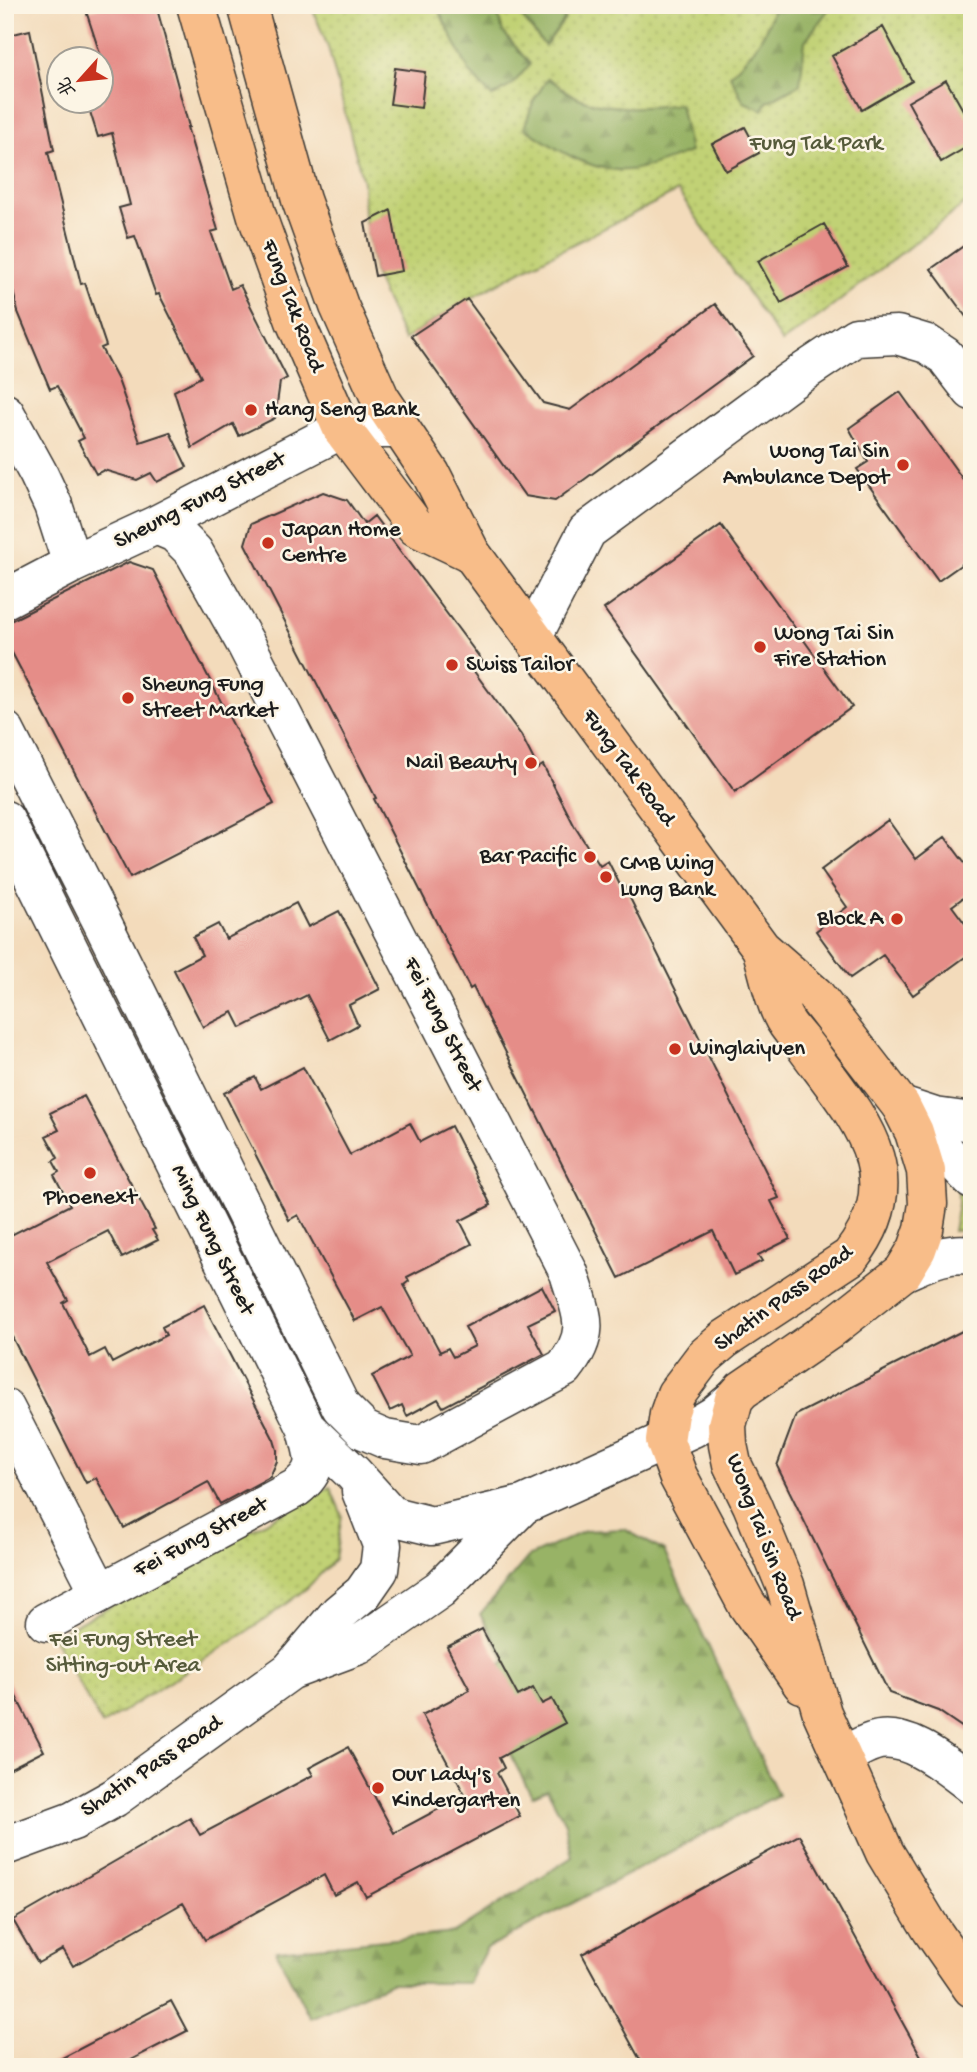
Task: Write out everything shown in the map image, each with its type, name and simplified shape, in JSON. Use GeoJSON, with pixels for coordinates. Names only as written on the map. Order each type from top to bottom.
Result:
{"type":"FeatureCollection","features":[{"type":"Feature","properties":{"kind":"main road","name":"Fung Tak Road"},"geometry":{"type":"LineString","coordinates":[[196,5],[257,216],[295,321],[342,429],[416,527],[471,553]]}},
{"type":"Feature","properties":{"kind":"main road","name":"Fung Tak Road"},"geometry":{"type":"LineString","coordinates":[[247,5],[301,200],[338,306],[380,398],[431,474],[471,553],[761,948],[815,995],[901,1106]]}},
{"type":"Feature","properties":{"kind":"main road","name":"Fung Tak Road"},"geometry":{"type":"LineString","coordinates":[[761,948],[782,1015],[853,1111]]}},
{"type":"Feature","properties":{"kind":"main road","name":"Shatin Pass Road"},"geometry":{"type":"LineString","coordinates":[[734,1399],[752,1382],[828,1331],[903,1272],[917,1249],[928,1204],[926,1171],[914,1132],[901,1106]]}},
{"type":"Feature","properties":{"kind":"main road","name":"Shatin Pass Road"},"geometry":{"type":"LineString","coordinates":[[665,1441],[668,1414],[676,1394],[704,1357],[724,1339],[850,1257],[865,1238],[876,1207],[879,1178],[871,1143],[853,1111]]}},
{"type":"Feature","properties":{"kind":"main road","name":"Wong Tai Sin Road"},"geometry":{"type":"LineString","coordinates":[[734,1399],[727,1425],[732,1464],[785,1586],[822,1713],[885,1853],[931,1929],[972,1989]]}},
{"type":"Feature","properties":{"kind":"main road","name":"Wong Tai Sin Road"},"geometry":{"type":"LineString","coordinates":[[665,1441],[678,1476],[746,1603],[822,1713]]}},
{"type":"Feature","properties":{"kind":"street"},"geometry":{"type":"LineString","coordinates":[[533,636],[587,531],[790,382],[856,337],[897,335],[927,344],[945,356],[972,391]]}},
{"type":"Feature","properties":{"kind":"street"},"geometry":{"type":"LineString","coordinates":[[5,413],[48,495],[72,564]]}},
{"type":"Feature","properties":{"kind":"street","name":"Sheung Fung Street"},"geometry":{"type":"LineString","coordinates":[[5,599],[342,429],[400,429]]}},
{"type":"Feature","properties":{"kind":"street","name":"Fei Fung Street"},"geometry":{"type":"LineString","coordinates":[[156,525],[175,533],[194,552],[247,646],[569,1273],[584,1322],[577,1352],[564,1368],[421,1446],[384,1440]]}},
{"type":"Feature","properties":{"kind":"street","name":"Ming Fung Street"},"geometry":{"type":"LineString","coordinates":[[5,731],[341,1407],[364,1430],[384,1440]]}},
{"type":"Feature","properties":{"kind":"street","name":"Ming Fung Street"},"geometry":{"type":"LineString","coordinates":[[5,820],[307,1429],[353,1473],[392,1516],[432,1526],[523,1505]]}},
{"type":"Feature","properties":{"kind":"street"},"geometry":{"type":"LineString","coordinates":[[901,1106],[935,1116],[972,1122]]}},
{"type":"Feature","properties":{"kind":"street"},"geometry":{"type":"LineString","coordinates":[[901,1106],[972,1180]]}},
{"type":"Feature","properties":{"kind":"street","name":"Shatin Pass Road"},"geometry":{"type":"LineString","coordinates":[[903,1272],[940,1256],[958,1253],[972,1255]]}},
{"type":"Feature","properties":{"kind":"street","name":"Shatin Pass Road"},"geometry":{"type":"LineString","coordinates":[[290,1671],[359,1645],[440,1588],[523,1505],[665,1441],[715,1415],[734,1399]]}},
{"type":"Feature","properties":{"kind":"street"},"geometry":{"type":"LineString","coordinates":[[5,1408],[100,1593]]}},
{"type":"Feature","properties":{"kind":"street","name":"Fei Fung Street"},"geometry":{"type":"LineString","coordinates":[[46,1622],[296,1488],[309,1478],[315,1464],[307,1429]]}},
{"type":"Feature","properties":{"kind":"street","name":"Shatin Pass Road"},"geometry":{"type":"LineString","coordinates":[[5,1846],[73,1821],[114,1798],[290,1671],[339,1613],[363,1593],[379,1570],[382,1545],[353,1473]]}},
{"type":"Feature","properties":{"kind":"street"},"geometry":{"type":"LineString","coordinates":[[842,1756],[873,1741],[886,1739],[908,1744],[932,1755],[972,1785]]}},
{"type":"Feature","properties":{"kind":"green space","name":"Fung Tak Park"},"geometry":{"type":"Polygon","coordinates":[[[311,5],[972,5],[972,198],[828,310],[782,342],[678,191],[469,299],[404,340],[375,276],[364,215],[363,182],[328,47],[311,5]]]}},
{"type":"Feature","properties":{"kind":"green space"},"geometry":{"type":"Polygon","coordinates":[[[436,5],[495,5],[503,32],[530,64],[513,84],[492,97],[470,73],[436,5]]]}},
{"type":"Feature","properties":{"kind":"green space"},"geometry":{"type":"Polygon","coordinates":[[[519,5],[555,5],[565,19],[545,46],[524,20],[519,5]]]}},
{"type":"Feature","properties":{"kind":"green space"},"geometry":{"type":"Polygon","coordinates":[[[773,5],[832,5],[805,41],[800,84],[767,102],[763,110],[744,102],[730,75],[763,35],[773,5]]]}},
{"type":"Feature","properties":{"kind":"green space"},"geometry":{"type":"Polygon","coordinates":[[[548,78],[576,97],[601,105],[641,107],[680,104],[690,152],[654,165],[626,170],[592,165],[568,155],[524,128],[534,100],[548,78]]]}},
{"type":"Feature","properties":{"kind":"green space"},"geometry":{"type":"Polygon","coordinates":[[[958,1184],[972,1196],[972,1229],[953,1231],[958,1204],[958,1184]]]}},
{"type":"Feature","properties":{"kind":"green space","name":"Fei Fung Street Sitting-out Area"},"geometry":{"type":"Polygon","coordinates":[[[330,1487],[342,1515],[335,1559],[307,1588],[259,1624],[102,1725],[53,1637],[330,1487]]]}},
{"type":"Feature","properties":{"kind":"green space"},"geometry":{"type":"Polygon","coordinates":[[[624,1529],[664,1551],[778,1795],[486,1949],[468,1983],[391,1983],[310,2018],[276,1951],[454,1933],[572,1857],[565,1823],[547,1789],[532,1796],[471,1680],[506,1661],[480,1614],[528,1557],[585,1531],[624,1529]]]}},
{"type":"Feature","properties":{"kind":"building"},"geometry":{"type":"Polygon","coordinates":[[[107,5],[156,5],[187,127],[218,230],[211,232],[231,289],[240,285],[287,378],[280,382],[275,418],[239,436],[233,424],[192,448],[174,391],[201,377],[159,294],[156,295],[135,236],[128,238],[119,208],[130,205],[112,133],[98,137],[91,116],[116,116],[116,46],[97,46],[86,11],[107,5]]]}},
{"type":"Feature","properties":{"kind":"building"},"geometry":{"type":"Polygon","coordinates":[[[883,27],[912,81],[862,110],[832,56],[883,27]]]}},
{"type":"Feature","properties":{"kind":"building"},"geometry":{"type":"Polygon","coordinates":[[[30,30],[54,150],[48,152],[81,284],[85,283],[106,346],[101,348],[118,380],[140,442],[170,432],[187,467],[157,482],[151,473],[137,480],[104,470],[96,474],[78,441],[84,438],[57,386],[50,389],[18,312],[5,257],[5,36],[30,30]]]}},
{"type":"Feature","properties":{"kind":"building"},"geometry":{"type":"Polygon","coordinates":[[[395,68],[425,72],[421,108],[390,104],[395,68]]]}},
{"type":"Feature","properties":{"kind":"building"},"geometry":{"type":"Polygon","coordinates":[[[946,80],[972,126],[972,144],[941,162],[908,102],[946,80]]]}},
{"type":"Feature","properties":{"kind":"building"},"geometry":{"type":"Polygon","coordinates":[[[745,127],[759,153],[726,171],[712,144],[745,127]]]}},
{"type":"Feature","properties":{"kind":"building"},"geometry":{"type":"Polygon","coordinates":[[[391,210],[402,271],[375,276],[365,223],[391,210]]]}},
{"type":"Feature","properties":{"kind":"building"},"geometry":{"type":"Polygon","coordinates":[[[824,224],[848,267],[781,303],[758,261],[824,224]]]}},
{"type":"Feature","properties":{"kind":"building"},"geometry":{"type":"Polygon","coordinates":[[[972,240],[972,325],[931,269],[972,240]]]}},
{"type":"Feature","properties":{"kind":"building"},"geometry":{"type":"Polygon","coordinates":[[[467,299],[543,403],[570,410],[715,304],[753,356],[555,501],[525,496],[411,336],[467,299]]]}},
{"type":"Feature","properties":{"kind":"building","name":"Wong Tai Sin Ambulance Depot"},"geometry":{"type":"Polygon","coordinates":[[[900,392],[972,492],[972,557],[938,581],[857,469],[868,462],[849,428],[900,392]]]}},
{"type":"Feature","properties":{"kind":"building"},"geometry":{"type":"Polygon","coordinates":[[[323,492],[347,500],[364,524],[374,516],[483,662],[473,670],[521,735],[538,768],[543,765],[575,827],[600,866],[608,861],[621,887],[624,886],[779,1198],[771,1201],[790,1239],[758,1255],[762,1261],[734,1275],[713,1231],[619,1278],[245,544],[251,524],[323,492]]]}},
{"type":"Feature","properties":{"kind":"building"},"geometry":{"type":"Polygon","coordinates":[[[721,525],[852,707],[735,792],[604,609],[721,525]]]}},
{"type":"Feature","properties":{"kind":"building","name":"Sheung Fung Street Market"},"geometry":{"type":"Polygon","coordinates":[[[129,562],[153,570],[274,804],[130,878],[8,645],[10,621],[129,562]]]}},
{"type":"Feature","properties":{"kind":"building","name":"Block A"},"geometry":{"type":"Polygon","coordinates":[[[888,820],[916,859],[945,837],[972,873],[972,891],[952,906],[972,933],[972,952],[913,995],[883,955],[850,978],[816,931],[847,907],[821,870],[888,820]]]}},
{"type":"Feature","properties":{"kind":"building"},"geometry":{"type":"Polygon","coordinates":[[[296,903],[308,927],[339,911],[380,989],[349,1005],[358,1025],[330,1040],[307,995],[241,1028],[233,1012],[203,1027],[174,970],[202,955],[193,937],[218,924],[226,939],[296,903]]]}},
{"type":"Feature","properties":{"kind":"building"},"geometry":{"type":"Polygon","coordinates":[[[303,1067],[350,1155],[410,1123],[420,1142],[451,1126],[491,1205],[460,1221],[472,1244],[407,1277],[409,1281],[404,1285],[440,1352],[448,1348],[453,1357],[475,1346],[465,1327],[542,1286],[555,1311],[528,1324],[544,1354],[443,1407],[438,1399],[407,1416],[402,1405],[390,1411],[372,1376],[410,1356],[382,1307],[355,1321],[298,1215],[289,1220],[224,1093],[255,1077],[261,1089],[303,1067]]]}},
{"type":"Feature","properties":{"kind":"building"},"geometry":{"type":"Polygon","coordinates":[[[84,1096],[155,1229],[152,1230],[158,1240],[122,1258],[108,1231],[47,1262],[68,1300],[63,1303],[90,1357],[105,1349],[112,1363],[166,1335],[162,1327],[204,1305],[277,1450],[277,1461],[270,1477],[220,1504],[208,1482],[124,1528],[96,1478],[86,1483],[5,1323],[5,1238],[70,1205],[54,1175],[59,1172],[53,1161],[58,1158],[46,1136],[59,1130],[50,1113],[84,1096]]]}},
{"type":"Feature","properties":{"kind":"building"},"geometry":{"type":"Polygon","coordinates":[[[972,1326],[972,1734],[938,1711],[889,1693],[777,1466],[796,1415],[972,1326]]]}},
{"type":"Feature","properties":{"kind":"building"},"geometry":{"type":"Polygon","coordinates":[[[482,1629],[518,1696],[533,1688],[542,1704],[552,1699],[565,1723],[499,1758],[504,1768],[497,1773],[520,1816],[366,1897],[358,1882],[334,1895],[324,1875],[205,1940],[183,1903],[73,1966],[63,1949],[38,1963],[13,1920],[190,1818],[200,1835],[313,1775],[309,1768],[348,1747],[394,1833],[465,1795],[422,1715],[470,1690],[447,1647],[482,1629]]]}},
{"type":"Feature","properties":{"kind":"building"},"geometry":{"type":"Polygon","coordinates":[[[5,1675],[44,1751],[5,1771],[5,1675]]]}},
{"type":"Feature","properties":{"kind":"building"},"geometry":{"type":"Polygon","coordinates":[[[799,1835],[927,2067],[644,2067],[582,1954],[799,1835]]]}},
{"type":"Feature","properties":{"kind":"building"},"geometry":{"type":"Polygon","coordinates":[[[171,2001],[187,2031],[117,2067],[45,2067],[171,2001]]]}},
{"type":"Feature","properties":{"kind":"place","name":"Hang Seng Bank"},"geometry":{"type":"Point","coordinates":[251,410]}},
{"type":"Feature","properties":{"kind":"place","name":"Wong Tai Sin Ambulance Depot"},"geometry":{"type":"Point","coordinates":[903,465]}},
{"type":"Feature","properties":{"kind":"place","name":"Japan Home Centre"},"geometry":{"type":"Point","coordinates":[268,543]}},
{"type":"Feature","properties":{"kind":"place","name":"Wong Tai Sin Fire Station"},"geometry":{"type":"Point","coordinates":[760,647]}},
{"type":"Feature","properties":{"kind":"place","name":"Swiss Tailor"},"geometry":{"type":"Point","coordinates":[452,665]}},
{"type":"Feature","properties":{"kind":"place","name":"Sheung Fung Street Market"},"geometry":{"type":"Point","coordinates":[128,698]}},
{"type":"Feature","properties":{"kind":"place","name":"Nail Beauty"},"geometry":{"type":"Point","coordinates":[531,763]}},
{"type":"Feature","properties":{"kind":"place","name":"Bar Pacific"},"geometry":{"type":"Point","coordinates":[590,857]}},
{"type":"Feature","properties":{"kind":"place","name":"CMB Wing Lung Bank"},"geometry":{"type":"Point","coordinates":[606,877]}},
{"type":"Feature","properties":{"kind":"place","name":"Block A"},"geometry":{"type":"Point","coordinates":[897,919]}},
{"type":"Feature","properties":{"kind":"place","name":"Winglaiyuen"},"geometry":{"type":"Point","coordinates":[675,1049]}},
{"type":"Feature","properties":{"kind":"place","name":"Phoenext"},"geometry":{"type":"Point","coordinates":[90,1173]}},
{"type":"Feature","properties":{"kind":"place","name":"Our Lady's Kindergarten"},"geometry":{"type":"Point","coordinates":[378,1788]}}]}
